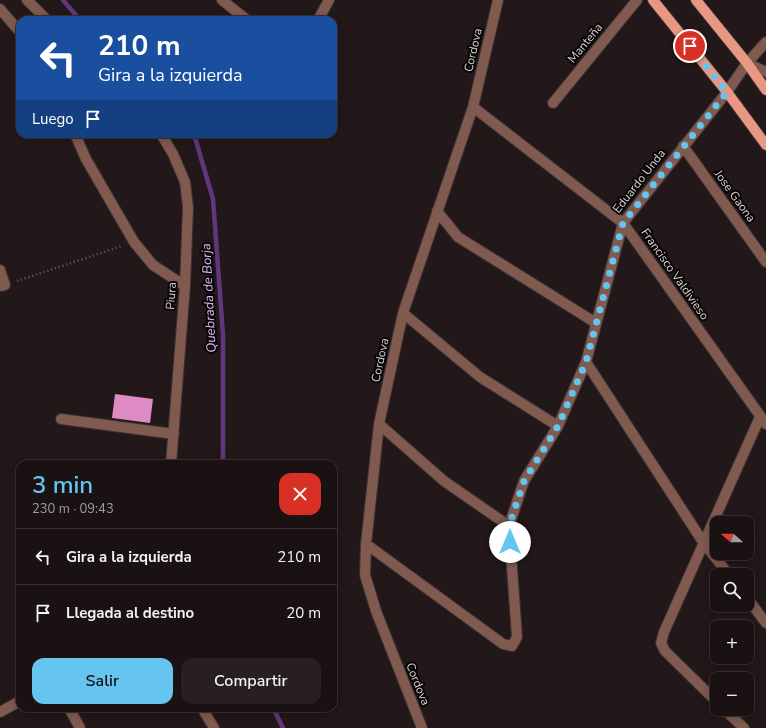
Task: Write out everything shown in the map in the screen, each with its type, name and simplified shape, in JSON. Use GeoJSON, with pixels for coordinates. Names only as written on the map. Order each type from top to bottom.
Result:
{"type":"FeatureCollection","features":[{"type":"Feature","properties":{"kind":"main road"},"geometry":{"type":"LineString","coordinates":[[653,0],[727,92],[766,146]]}},
{"type":"Feature","properties":{"kind":"main road"},"geometry":{"type":"LineString","coordinates":[[696,0],[748,63],[766,90]]}},
{"type":"Feature","properties":{"kind":"street"},"geometry":{"type":"LineString","coordinates":[[27,0],[43,16]]}},
{"type":"Feature","properties":{"kind":"street"},"geometry":{"type":"LineString","coordinates":[[222,0],[242,16]]}},
{"type":"Feature","properties":{"kind":"street"},"geometry":{"type":"LineString","coordinates":[[320,16],[329,0]]}},
{"type":"Feature","properties":{"kind":"street","name":"Cordova"},"geometry":{"type":"LineString","coordinates":[[422,728],[381,625],[365,576],[366,544],[379,424],[403,313],[473,107],[498,0]]}},
{"type":"Feature","properties":{"kind":"street","name":"Manteña"},"geometry":{"type":"LineString","coordinates":[[554,103],[637,0]]}},
{"type":"Feature","properties":{"kind":"street"},"geometry":{"type":"LineString","coordinates":[[0,9],[16,27]]}},
{"type":"Feature","properties":{"kind":"street","name":"Eduardo Unda"},"geometry":{"type":"LineString","coordinates":[[366,544],[503,644],[512,646],[517,637],[509,526],[524,481],[558,426],[586,362],[623,223],[766,42]]}},
{"type":"Feature","properties":{"kind":"street"},"geometry":{"type":"LineString","coordinates":[[748,63],[766,72]]}},
{"type":"Feature","properties":{"kind":"street","name":"Francisco Valdivieso"},"geometry":{"type":"LineString","coordinates":[[473,107],[623,223],[764,420]]}},
{"type":"Feature","properties":{"kind":"street"},"geometry":{"type":"LineString","coordinates":[[77,138],[86,159],[134,242],[153,265],[185,286]]}},
{"type":"Feature","properties":{"kind":"street","name":"Piura"},"geometry":{"type":"LineString","coordinates":[[163,138],[185,182],[188,207],[185,286],[171,460]]}},
{"type":"Feature","properties":{"kind":"street","name":"Jose Gaona"},"geometry":{"type":"LineString","coordinates":[[683,146],[766,262]]}},
{"type":"Feature","properties":{"kind":"street"},"geometry":{"type":"LineString","coordinates":[[437,211],[458,238],[596,323]]}},
{"type":"Feature","properties":{"kind":"street"},"geometry":{"type":"LineString","coordinates":[[0,270],[2,286]]}},
{"type":"Feature","properties":{"kind":"street"},"geometry":{"type":"LineString","coordinates":[[403,313],[480,378],[558,426]]}},
{"type":"Feature","properties":{"kind":"street"},"geometry":{"type":"LineString","coordinates":[[586,362],[703,542],[723,568]]}},
{"type":"Feature","properties":{"kind":"street"},"geometry":{"type":"LineString","coordinates":[[61,419],[174,434]]}},
{"type":"Feature","properties":{"kind":"street"},"geometry":{"type":"LineString","coordinates":[[710,695],[665,651],[661,643],[664,632],[703,542],[764,420]]}},
{"type":"Feature","properties":{"kind":"street"},"geometry":{"type":"LineString","coordinates":[[379,424],[444,481],[509,526]]}},
{"type":"Feature","properties":{"kind":"street"},"geometry":{"type":"LineString","coordinates":[[754,607],[766,623]]}},
{"type":"Feature","properties":{"kind":"street"},"geometry":{"type":"LineString","coordinates":[[0,712],[16,703]]}},
{"type":"Feature","properties":{"kind":"street"},"geometry":{"type":"LineString","coordinates":[[71,712],[80,728]]}},
{"type":"Feature","properties":{"kind":"street"},"geometry":{"type":"LineString","coordinates":[[204,712],[214,728]]}},
{"type":"Feature","properties":{"kind":"street"},"geometry":{"type":"LineString","coordinates":[[731,716],[744,728]]}},
{"type":"Feature","properties":{"kind":"path"},"geometry":{"type":"LineString","coordinates":[[2,286],[134,242]]}},
{"type":"Feature","properties":{"kind":"building"},"geometry":{"type":"Polygon","coordinates":[[[115,394],[153,399],[150,423],[112,418],[115,394]]]}},
{"type":"Feature","properties":{"kind":"waterway","name":"Quebrada de Borja"},"geometry":{"type":"LineString","coordinates":[[63,0],[77,16]]}},
{"type":"Feature","properties":{"kind":"waterway","name":"Quebrada de Borja"},"geometry":{"type":"LineString","coordinates":[[195,138],[213,199],[223,335],[223,460]]}},
{"type":"Feature","properties":{"kind":"waterway","name":"Quebrada de Borja"},"geometry":{"type":"LineString","coordinates":[[275,712],[283,728]]}},
{"type":"Feature","properties":{"kind":"route"},"geometry":{"type":"LineString","coordinates":[[510,542],[509,526],[524,481],[558,426],[586,362],[623,223],[727,92],[690,46]]}}]}
